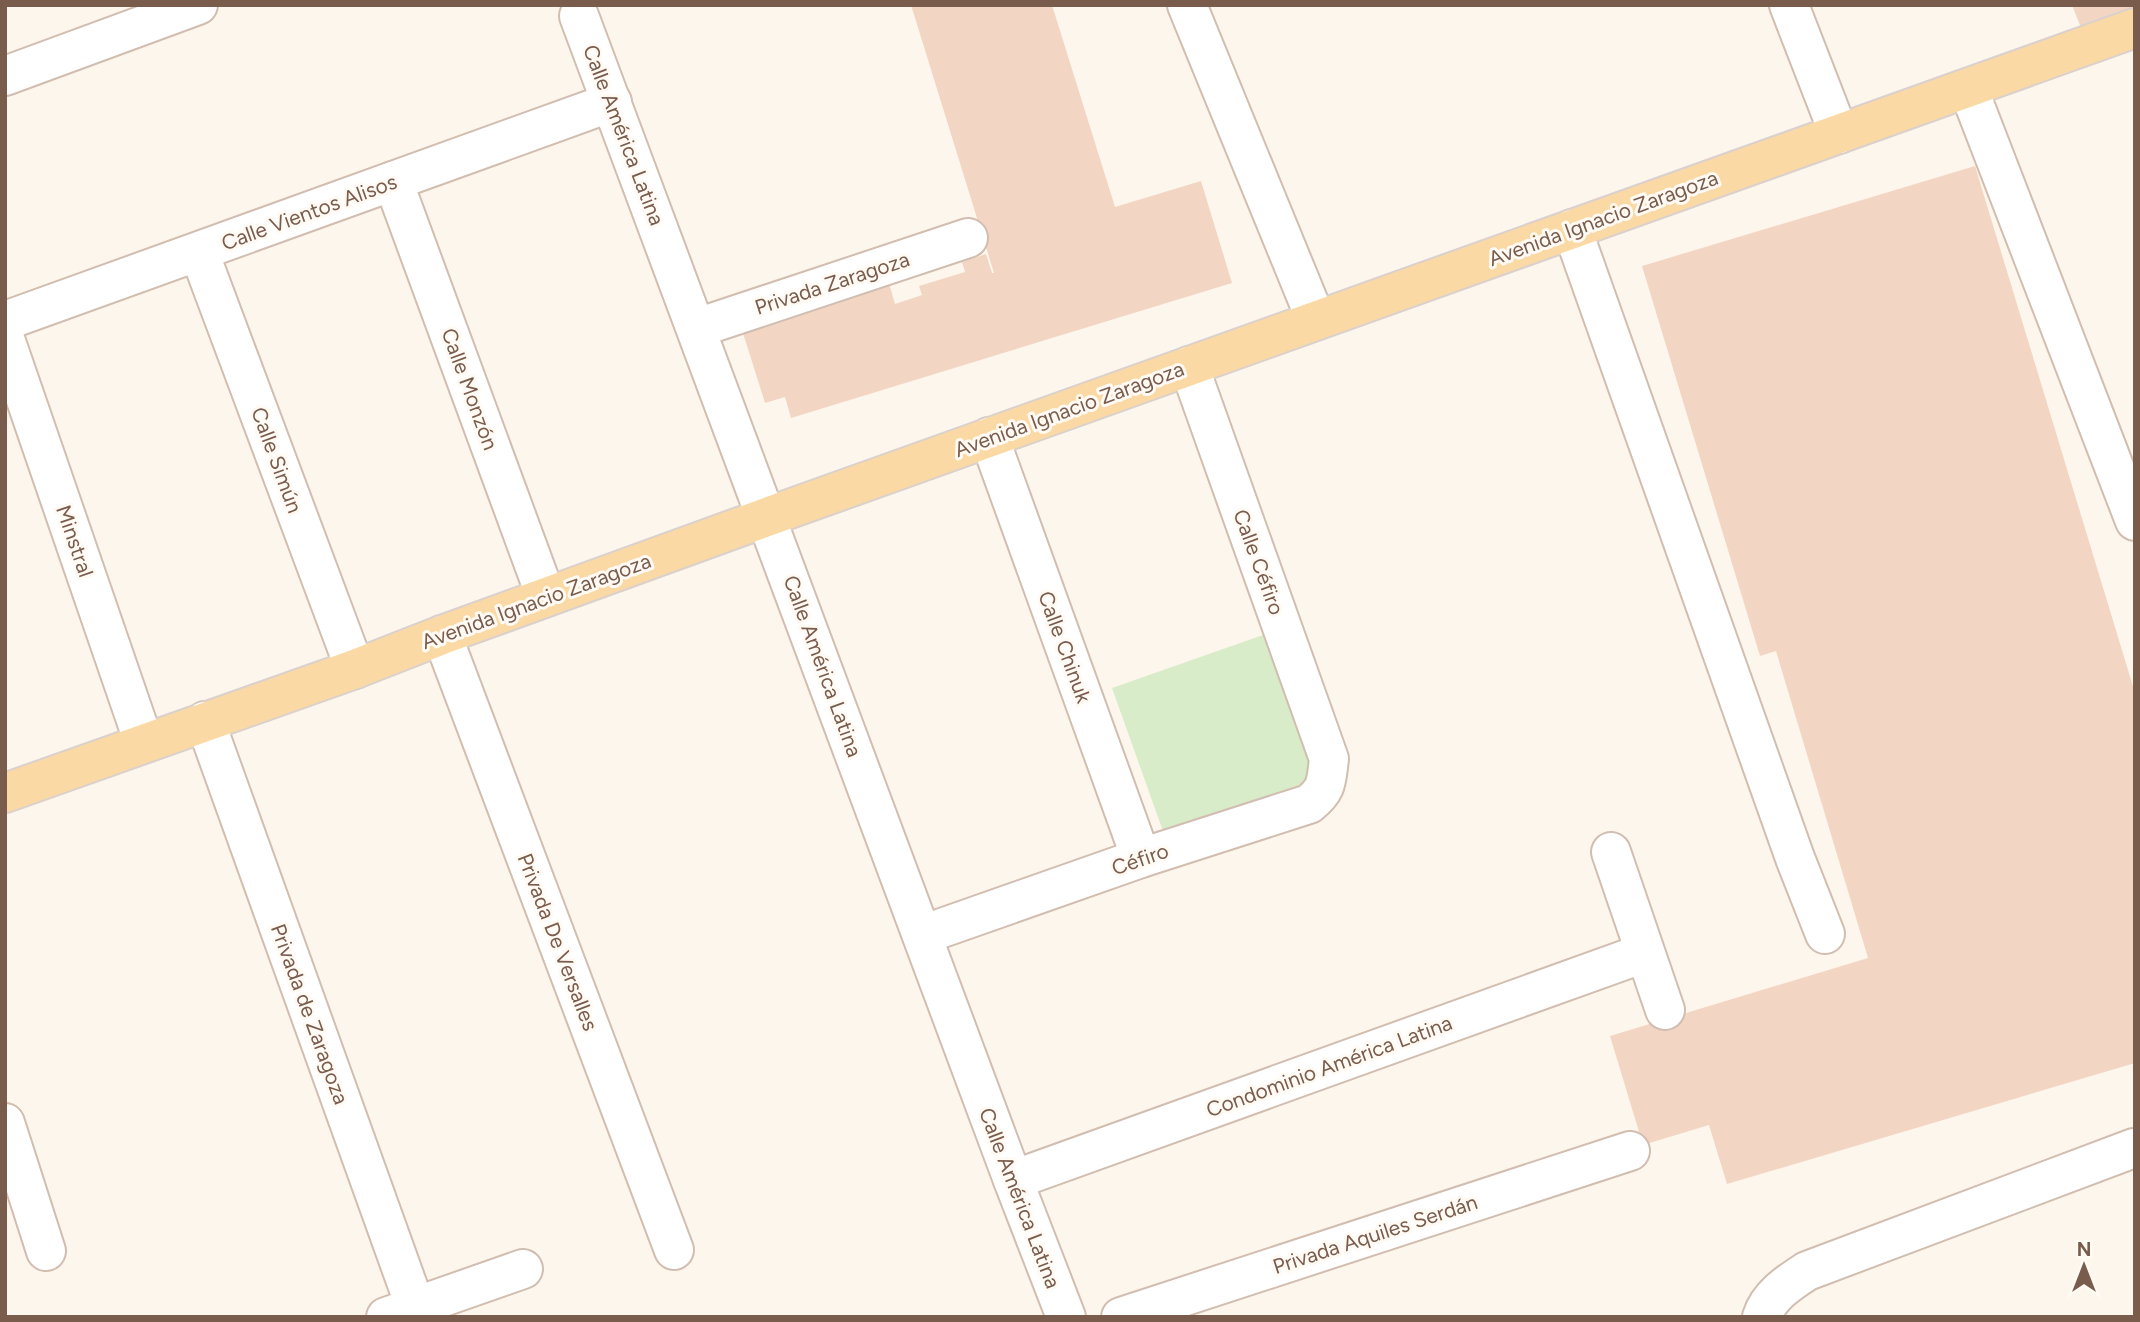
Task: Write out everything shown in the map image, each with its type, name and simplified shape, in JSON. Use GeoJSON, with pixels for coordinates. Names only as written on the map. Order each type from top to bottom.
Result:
{"type":"FeatureCollection","features":[{"type":"Feature","properties":{"kind":"main road","name":"Avenida Ignacio Zaragoza"},"geometry":{"type":"LineString","coordinates":[[5,793],[355,669],[989,437],[2135,28]]}},
{"type":"Feature","properties":{"kind":"street"},"geometry":{"type":"LineString","coordinates":[[5,76],[198,5]]}},
{"type":"Feature","properties":{"kind":"street"},"geometry":{"type":"LineString","coordinates":[[1187,5],[1315,320]]}},
{"type":"Feature","properties":{"kind":"street"},"geometry":{"type":"LineString","coordinates":[[1789,5],[1839,134]]}},
{"type":"Feature","properties":{"kind":"street","name":"Calle América Latina"},"geometry":{"type":"LineString","coordinates":[[579,16],[1066,1317]]}},
{"type":"Feature","properties":{"kind":"street"},"geometry":{"type":"LineString","coordinates":[[1968,88],[2135,521]]}},
{"type":"Feature","properties":{"kind":"street","name":"Calle Vientos Alisos"},"geometry":{"type":"LineString","coordinates":[[5,321],[612,102]]}},
{"type":"Feature","properties":{"kind":"street","name":"Calle Monzón"},"geometry":{"type":"LineString","coordinates":[[393,181],[546,597]]}},
{"type":"Feature","properties":{"kind":"street"},"geometry":{"type":"LineString","coordinates":[[1572,229],[1795,858],[1825,934]]}},
{"type":"Feature","properties":{"kind":"street","name":"Privada Zaragoza"},"geometry":{"type":"LineString","coordinates":[[697,328],[968,238]]}},
{"type":"Feature","properties":{"kind":"street","name":"Calle Simún"},"geometry":{"type":"LineString","coordinates":[[199,252],[355,669]]}},
{"type":"Feature","properties":{"kind":"street","name":"Minstral"},"geometry":{"type":"LineString","coordinates":[[5,339],[144,743]]}},
{"type":"Feature","properties":{"kind":"street","name":"Calle Céfiro"},"geometry":{"type":"LineString","coordinates":[[1189,366],[1329,759]]}},
{"type":"Feature","properties":{"kind":"street","name":"Calle Chinuk"},"geometry":{"type":"LineString","coordinates":[[989,437],[1141,858]]}},
{"type":"Feature","properties":{"kind":"street","name":"Privada De Versalles"},"geometry":{"type":"LineString","coordinates":[[442,635],[674,1250]]}},
{"type":"Feature","properties":{"kind":"street","name":"Privada de Zaragoza"},"geometry":{"type":"LineString","coordinates":[[205,721],[400,1312],[523,1269]]}},
{"type":"Feature","properties":{"kind":"street","name":"Céfiro"},"geometry":{"type":"LineString","coordinates":[[922,935],[1141,858],[1309,803],[1326,785],[1329,759]]}},
{"type":"Feature","properties":{"kind":"street"},"geometry":{"type":"LineString","coordinates":[[1611,852],[1665,1010]]}},
{"type":"Feature","properties":{"kind":"street","name":"Condominio América Latina"},"geometry":{"type":"LineString","coordinates":[[1013,1180],[1644,953]]}},
{"type":"Feature","properties":{"kind":"street"},"geometry":{"type":"LineString","coordinates":[[5,1124],[46,1251]]}},
{"type":"Feature","properties":{"kind":"street"},"geometry":{"type":"LineString","coordinates":[[1762,1317],[1765,1308],[1784,1286],[1807,1271],[2134,1148]]}},
{"type":"Feature","properties":{"kind":"street","name":"Privada Aquiles Serdán"},"geometry":{"type":"LineString","coordinates":[[1121,1317],[1630,1151]]}},
{"type":"Feature","properties":{"kind":"green space"},"geometry":{"type":"Polygon","coordinates":[[[1263,635],[1315,780],[1164,834],[1112,688],[1263,635]]]}},
{"type":"Feature","properties":{"kind":"building"},"geometry":{"type":"Polygon","coordinates":[[[911,5],[1052,5],[1115,207],[1201,181],[1232,283],[791,418],[785,397],[765,403],[742,330],[889,283],[895,304],[922,295],[919,286],[965,272],[962,262],[986,254],[994,273],[911,5]]]}},
{"type":"Feature","properties":{"kind":"building"},"geometry":{"type":"Polygon","coordinates":[[[2072,5],[2135,5],[2135,14],[2083,33],[2072,5]]]}},
{"type":"Feature","properties":{"kind":"building"},"geometry":{"type":"Polygon","coordinates":[[[1975,166],[2135,693],[2135,1063],[1727,1184],[1709,1125],[1643,1145],[1610,1036],[1868,958],[1776,651],[1760,656],[1642,266],[1975,166]]]}}]}
